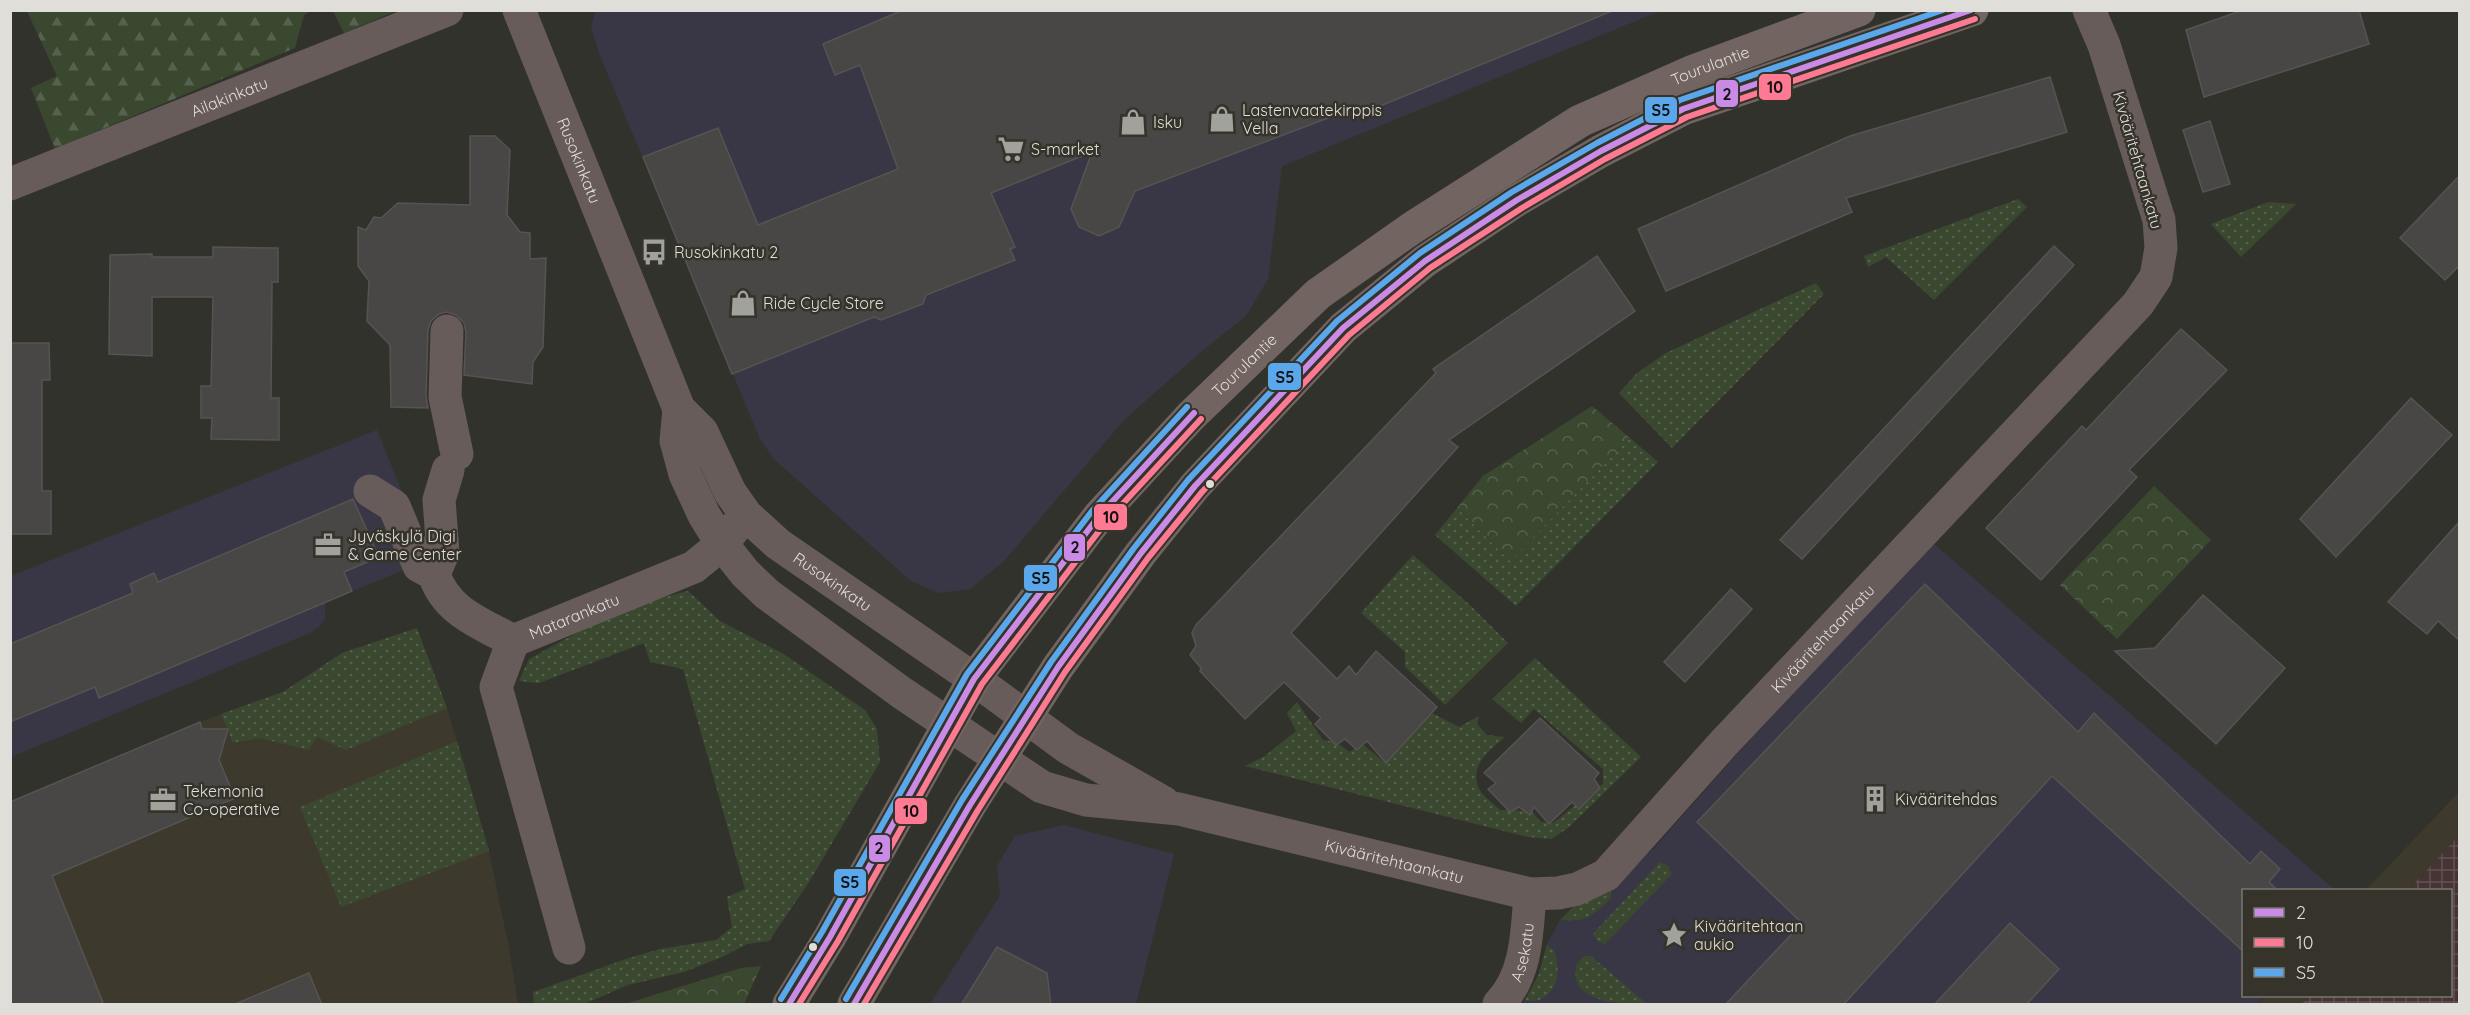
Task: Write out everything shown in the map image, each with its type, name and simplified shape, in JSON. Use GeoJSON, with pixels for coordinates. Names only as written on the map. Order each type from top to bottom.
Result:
{"type":"FeatureCollection","features":[{"type":"Feature","properties":{"kind":"main road","name":"Tourulantie"},"geometry":{"type":"LineString","coordinates":[[789,1005],[831,937],[947,724],[974,679],[1106,508],[1191,416],[1318,294],[1422,221],[1580,121],[1691,72],[1859,10]]}},
{"type":"Feature","properties":{"kind":"main road","name":"Tourulantie"},"geometry":{"type":"LineString","coordinates":[[854,1005],[999,758],[1058,667],[1141,553],[1196,486],[1343,328],[1425,261],[1517,200],[1601,151],[1683,109],[1972,10]]}},
{"type":"Feature","properties":{"kind":"street","name":"Ailakinkatu"},"geometry":{"type":"LineString","coordinates":[[10,184],[447,10]]}},
{"type":"Feature","properties":{"kind":"street","name":"Rusokinkatu"},"geometry":{"type":"LineString","coordinates":[[519,10],[679,409],[702,432],[730,492],[746,515],[778,544],[1026,716]]}},
{"type":"Feature","properties":{"kind":"street","name":"Kivääritehtaankatu"},"geometry":{"type":"LineString","coordinates":[[947,724],[1042,787],[1086,800],[1172,807],[1530,894],[1558,893],[1577,888],[1606,875],[1731,735],[2138,304],[2156,277],[2161,248],[2159,220],[2104,45],[2089,10]]}},
{"type":"Feature","properties":{"kind":"street"},"geometry":{"type":"LineString","coordinates":[[447,332],[445,397],[452,462],[439,500],[443,553],[434,574],[437,585],[454,608],[513,641]]}},
{"type":"Feature","properties":{"kind":"street","name":"Rusokinkatu"},"geometry":{"type":"LineString","coordinates":[[679,409],[676,441],[685,474],[704,515],[722,544],[745,573],[767,594],[947,724]]}},
{"type":"Feature","properties":{"kind":"street"},"geometry":{"type":"LineString","coordinates":[[370,491],[394,506],[419,566],[434,574]]}},
{"type":"Feature","properties":{"kind":"street","name":"Matarankatu"},"geometry":{"type":"LineString","coordinates":[[568,948],[496,687],[513,641],[694,567],[722,544],[746,515]]}},
{"type":"Feature","properties":{"kind":"street","name":"Kivääritehtaankatu"},"geometry":{"type":"LineString","coordinates":[[1026,716],[1068,748],[1172,807]]}},
{"type":"Feature","properties":{"kind":"street","name":"Asekatu"},"geometry":{"type":"LineString","coordinates":[[1499,1005],[1520,971],[1528,927],[1530,894]]}},
{"type":"Feature","properties":{"kind":"shaded area"},"geometry":{"type":"Polygon","coordinates":[[[596,10],[1660,11],[1282,166],[1268,279],[1246,316],[1202,351],[1125,419],[1003,562],[970,589],[938,593],[911,581],[774,459],[760,439],[599,53],[591,27],[596,10]]]}},
{"type":"Feature","properties":{"kind":"shaded area"},"geometry":{"type":"Polygon","coordinates":[[[377,430],[429,560],[325,602],[325,618],[320,626],[310,633],[11,757],[11,576],[377,430]]]}},
{"type":"Feature","properties":{"kind":"shaded area"},"geometry":{"type":"Polygon","coordinates":[[[1928,539],[2334,889],[2242,889],[2242,997],[2264,997],[2257,1004],[1521,1004],[1539,974],[1547,944],[1560,920],[1575,905],[1611,891],[1654,848],[1928,539]]]}},
{"type":"Feature","properties":{"kind":"shaded area"},"geometry":{"type":"Polygon","coordinates":[[[417,628],[447,708],[489,851],[518,1004],[11,1004],[11,802],[200,722],[283,692],[342,653],[417,628]]]}},
{"type":"Feature","properties":{"kind":"shaded area"},"geometry":{"type":"Polygon","coordinates":[[[2459,792],[2459,835],[2409,889],[2367,889],[2459,792]]]}},
{"type":"Feature","properties":{"kind":"shaded area"},"geometry":{"type":"Polygon","coordinates":[[[1064,825],[1174,854],[1136,1004],[930,1004],[1000,896],[997,866],[1015,836],[1064,825]]]}},
{"type":"Feature","properties":{"kind":"shaded area"},"geometry":{"type":"Polygon","coordinates":[[[2459,835],[2459,1004],[2301,1004],[2309,997],[2452,997],[2452,889],[2409,889],[2459,835]]]}},
{"type":"Feature","properties":{"kind":"shaded area"},"geometry":{"type":"Polygon","coordinates":[[[2265,997],[2309,997],[2301,1004],[2258,1004],[2265,997]]]}},
{"type":"Feature","properties":{"kind":"green space"},"geometry":{"type":"Polygon","coordinates":[[[27,11],[311,11],[304,15],[295,48],[55,149],[31,88],[57,76],[27,11]]]}},
{"type":"Feature","properties":{"kind":"green space"},"geometry":{"type":"Polygon","coordinates":[[[333,11],[396,11],[344,33],[333,11]]]}},
{"type":"Feature","properties":{"kind":"green space"},"geometry":{"type":"Polygon","coordinates":[[[2018,199],[2027,207],[1934,300],[1886,257],[1868,267],[1864,256],[2018,199]]]}},
{"type":"Feature","properties":{"kind":"green space"},"geometry":{"type":"Polygon","coordinates":[[[2268,202],[2296,204],[2241,257],[2211,224],[2268,202]]]}},
{"type":"Feature","properties":{"kind":"green space"},"geometry":{"type":"Polygon","coordinates":[[[1816,283],[1824,294],[1672,448],[1619,393],[1637,373],[1666,353],[1816,283]]]}},
{"type":"Feature","properties":{"kind":"green space"},"geometry":{"type":"Polygon","coordinates":[[[1592,406],[1630,438],[1510,561],[1457,508],[1483,476],[1592,406]]]}},
{"type":"Feature","properties":{"kind":"green space"},"geometry":{"type":"Polygon","coordinates":[[[1630,438],[1658,462],[1516,606],[1435,535],[1457,508],[1510,561],[1630,438]]]}},
{"type":"Feature","properties":{"kind":"green space"},"geometry":{"type":"Polygon","coordinates":[[[2154,486],[2211,540],[2117,639],[2060,585],[2154,486]]]}},
{"type":"Feature","properties":{"kind":"green space"},"geometry":{"type":"Polygon","coordinates":[[[1413,555],[1472,607],[1508,643],[1445,705],[1405,667],[1405,652],[1361,613],[1413,555]]]}},
{"type":"Feature","properties":{"kind":"green space"},"geometry":{"type":"Polygon","coordinates":[[[688,591],[720,621],[782,653],[865,710],[877,729],[880,762],[809,882],[769,941],[747,944],[684,972],[628,985],[584,1004],[534,1004],[533,992],[660,949],[716,940],[732,927],[727,897],[745,889],[683,669],[650,662],[644,643],[539,683],[519,681],[529,659],[622,608],[688,591]]]}},
{"type":"Feature","properties":{"kind":"green space"},"geometry":{"type":"Polygon","coordinates":[[[417,628],[447,708],[346,750],[317,737],[309,750],[259,738],[233,743],[221,714],[283,692],[342,653],[417,628]]]}},
{"type":"Feature","properties":{"kind":"green space"},"geometry":{"type":"Polygon","coordinates":[[[1535,658],[1641,757],[1568,828],[1551,839],[1528,837],[1245,766],[1265,756],[1296,731],[1287,713],[1297,702],[1323,740],[1336,742],[1350,752],[1361,743],[1384,762],[1430,712],[1459,727],[1479,716],[1477,724],[1487,735],[1505,737],[1487,753],[1479,765],[1477,780],[1481,792],[1500,810],[1531,811],[1541,822],[1553,823],[1603,784],[1603,769],[1534,709],[1521,723],[1492,699],[1535,658]]]}},
{"type":"Feature","properties":{"kind":"green space"},"geometry":{"type":"Polygon","coordinates":[[[457,741],[489,851],[341,907],[300,807],[457,741]]]}},
{"type":"Feature","properties":{"kind":"green space"},"geometry":{"type":"Polygon","coordinates":[[[1660,862],[1668,866],[1672,874],[1605,944],[1597,941],[1593,934],[1660,862]]]}},
{"type":"Feature","properties":{"kind":"green space"},"geometry":{"type":"Polygon","coordinates":[[[1611,891],[1611,898],[1583,919],[1560,920],[1575,905],[1611,891]]]}},
{"type":"Feature","properties":{"kind":"green space"},"geometry":{"type":"Polygon","coordinates":[[[1547,944],[1555,952],[1558,971],[1555,983],[1550,993],[1541,999],[1525,1000],[1539,974],[1547,944]]]}},
{"type":"Feature","properties":{"kind":"green space"},"geometry":{"type":"Polygon","coordinates":[[[1584,956],[1591,956],[1647,1004],[1606,1001],[1587,993],[1576,979],[1576,965],[1584,956]]]}},
{"type":"Feature","properties":{"kind":"green space"},"geometry":{"type":"Polygon","coordinates":[[[761,966],[744,1004],[625,1004],[741,968],[761,966]]]}},
{"type":"Feature","properties":{"kind":"building"},"geometry":{"type":"Polygon","coordinates":[[[903,10],[1612,11],[1368,111],[1365,104],[1135,191],[1119,227],[1099,236],[1079,227],[1071,209],[1092,152],[991,193],[1015,247],[1010,249],[1015,260],[926,295],[923,304],[881,320],[874,317],[732,374],[643,157],[718,128],[758,225],[898,169],[860,65],[835,75],[823,44],[903,10]]]}},
{"type":"Feature","properties":{"kind":"building"},"geometry":{"type":"Polygon","coordinates":[[[2243,10],[2359,10],[2369,44],[2204,97],[2186,30],[2243,10]]]}},
{"type":"Feature","properties":{"kind":"building"},"geometry":{"type":"Polygon","coordinates":[[[2050,77],[2067,132],[1846,198],[1852,212],[1666,291],[1638,229],[1850,136],[2050,77]]]}},
{"type":"Feature","properties":{"kind":"building"},"geometry":{"type":"Polygon","coordinates":[[[2210,121],[2230,184],[2203,192],[2183,130],[2210,121]]]}},
{"type":"Feature","properties":{"kind":"building"},"geometry":{"type":"Polygon","coordinates":[[[470,136],[495,136],[510,150],[507,215],[520,232],[530,233],[530,259],[546,258],[543,347],[533,362],[532,384],[464,375],[466,332],[464,323],[456,315],[447,312],[439,314],[431,321],[428,330],[426,396],[428,408],[391,407],[390,345],[367,321],[369,281],[358,266],[358,227],[366,230],[374,217],[381,218],[398,203],[470,205],[470,136]]]}},
{"type":"Feature","properties":{"kind":"building"},"geometry":{"type":"Polygon","coordinates":[[[2460,175],[2460,265],[2445,280],[2400,238],[2460,175]]]}},
{"type":"Feature","properties":{"kind":"building"},"geometry":{"type":"Polygon","coordinates":[[[2054,246],[2074,265],[1802,559],[1780,540],[2054,246]]]}},
{"type":"Feature","properties":{"kind":"building"},"geometry":{"type":"Polygon","coordinates":[[[213,247],[278,248],[278,282],[272,282],[271,398],[279,398],[279,440],[211,439],[212,418],[201,418],[201,386],[211,386],[213,297],[152,297],[152,356],[109,354],[110,255],[152,254],[152,257],[213,257],[213,247]]]}},
{"type":"Feature","properties":{"kind":"building"},"geometry":{"type":"Polygon","coordinates":[[[1597,256],[1635,311],[1449,440],[1458,447],[1291,633],[1337,679],[1349,666],[1356,675],[1376,651],[1437,707],[1386,763],[1367,741],[1357,750],[1345,739],[1336,745],[1315,724],[1321,718],[1284,682],[1245,719],[1200,671],[1201,668],[1190,655],[1196,646],[1192,633],[1196,625],[1436,373],[1433,369],[1597,256]]]}},
{"type":"Feature","properties":{"kind":"building"},"geometry":{"type":"Polygon","coordinates":[[[2181,329],[2227,370],[2129,470],[2137,477],[2041,580],[1986,528],[2082,426],[2086,430],[2181,329]]]}},
{"type":"Feature","properties":{"kind":"building"},"geometry":{"type":"Polygon","coordinates":[[[10,343],[49,343],[50,380],[42,380],[42,491],[51,491],[51,534],[10,534],[10,343]]]}},
{"type":"Feature","properties":{"kind":"building"},"geometry":{"type":"Polygon","coordinates":[[[2411,398],[2452,435],[2336,557],[2300,519],[2411,398]]]}},
{"type":"Feature","properties":{"kind":"building"},"geometry":{"type":"Polygon","coordinates":[[[353,499],[379,557],[344,572],[352,591],[99,698],[95,687],[10,722],[10,644],[133,593],[130,584],[154,573],[158,582],[353,499]]]}},
{"type":"Feature","properties":{"kind":"building"},"geometry":{"type":"Polygon","coordinates":[[[2460,521],[2460,641],[2438,621],[2427,634],[2388,602],[2460,521]]]}},
{"type":"Feature","properties":{"kind":"building","name":"Kivääritehdas"},"geometry":{"type":"Polygon","coordinates":[[[1925,584],[2078,732],[2094,713],[2250,864],[2261,851],[2280,869],[2269,882],[2276,889],[2242,889],[2242,950],[2052,776],[1843,1005],[1725,1005],[1802,923],[1697,822],[1925,584]]]}},
{"type":"Feature","properties":{"kind":"building"},"geometry":{"type":"Polygon","coordinates":[[[1731,589],[1752,609],[1685,682],[1664,662],[1731,589]]]}},
{"type":"Feature","properties":{"kind":"building"},"geometry":{"type":"Polygon","coordinates":[[[2203,595],[2285,668],[2216,744],[2115,651],[2155,648],[2203,595]]]}},
{"type":"Feature","properties":{"kind":"building"},"geometry":{"type":"Polygon","coordinates":[[[1540,718],[1599,773],[1594,779],[1600,788],[1579,809],[1572,802],[1549,824],[1534,807],[1530,815],[1519,807],[1510,812],[1488,789],[1496,783],[1484,773],[1540,718]]]}},
{"type":"Feature","properties":{"kind":"building"},"geometry":{"type":"Polygon","coordinates":[[[200,722],[202,729],[228,729],[219,760],[235,798],[52,876],[104,1005],[10,1005],[10,802],[200,722]]]}},
{"type":"Feature","properties":{"kind":"building"},"geometry":{"type":"Polygon","coordinates":[[[2010,923],[2059,969],[2026,1005],[1934,1005],[2010,923]]]}},
{"type":"Feature","properties":{"kind":"building"},"geometry":{"type":"Polygon","coordinates":[[[997,947],[1047,973],[1051,1005],[961,1005],[997,947]]]}},
{"type":"Feature","properties":{"kind":"building"},"geometry":{"type":"Polygon","coordinates":[[[309,973],[322,1005],[235,1005],[235,1004],[309,973]]]}},
{"type":"Feature","properties":{"kind":"transit line","name":"S5"},"geometry":{"type":"LineString","coordinates":[[846,999],[962,800],[1051,662],[1134,548],[1188,480],[1337,321],[1420,253],[1512,192],[1597,143],[1680,100],[1943,10]]}},
{"type":"Feature","properties":{"kind":"transit line","name":"2"},"geometry":{"type":"LineString","coordinates":[[854,1004],[970,805],[1058,667],[1141,553],[1195,486],[1343,328],[1425,261],[1517,200],[1601,151],[1683,109],[1971,10]]}},
{"type":"Feature","properties":{"kind":"transit line","name":"10"},"geometry":{"type":"LineString","coordinates":[[864,1004],[978,810],[1065,672],[1148,558],[1202,492],[1349,335],[1430,268],[1522,208],[1605,159],[1687,117],[1975,19]]}},
{"type":"Feature","properties":{"kind":"transit line","name":"S5"},"geometry":{"type":"LineString","coordinates":[[781,999],[822,932],[967,674],[1092,511],[1187,407]]}},
{"type":"Feature","properties":{"kind":"transit line","name":"2"},"geometry":{"type":"LineString","coordinates":[[789,1004],[830,937],[974,679],[1099,516],[1194,413]]}},
{"type":"Feature","properties":{"kind":"transit line","name":"10"},"geometry":{"type":"LineString","coordinates":[[799,1004],[838,941],[982,684],[1106,522],[1201,419]]}},
{"type":"Feature","properties":{"kind":"place","name":"Lastenvaatekirppis Vella"},"geometry":{"type":"Point","coordinates":[1222,119]}},
{"type":"Feature","properties":{"kind":"place","name":"Isku"},"geometry":{"type":"Point","coordinates":[1133,122]}},
{"type":"Feature","properties":{"kind":"place","name":"S-market"},"geometry":{"type":"Point","coordinates":[1011,149]}},
{"type":"Feature","properties":{"kind":"place","name":"Rusokinkatu 2"},"geometry":{"type":"Point","coordinates":[654,252]}},
{"type":"Feature","properties":{"kind":"place","name":"Ride Cycle Store"},"geometry":{"type":"Point","coordinates":[743,303]}},
{"type":"Feature","properties":{"kind":"place","name":"Jyväskylä Digi & Game Center"},"geometry":{"type":"Point","coordinates":[328,545]}},
{"type":"Feature","properties":{"kind":"place","name":"Kivääritehdas"},"geometry":{"type":"Point","coordinates":[1875,799]}},
{"type":"Feature","properties":{"kind":"place","name":"Tekemonia Co-operative"},"geometry":{"type":"Point","coordinates":[163,800]}},
{"type":"Feature","properties":{"kind":"place","name":"Kivääritehtaan aukio"},"geometry":{"type":"Point","coordinates":[1674,935]}}]}
